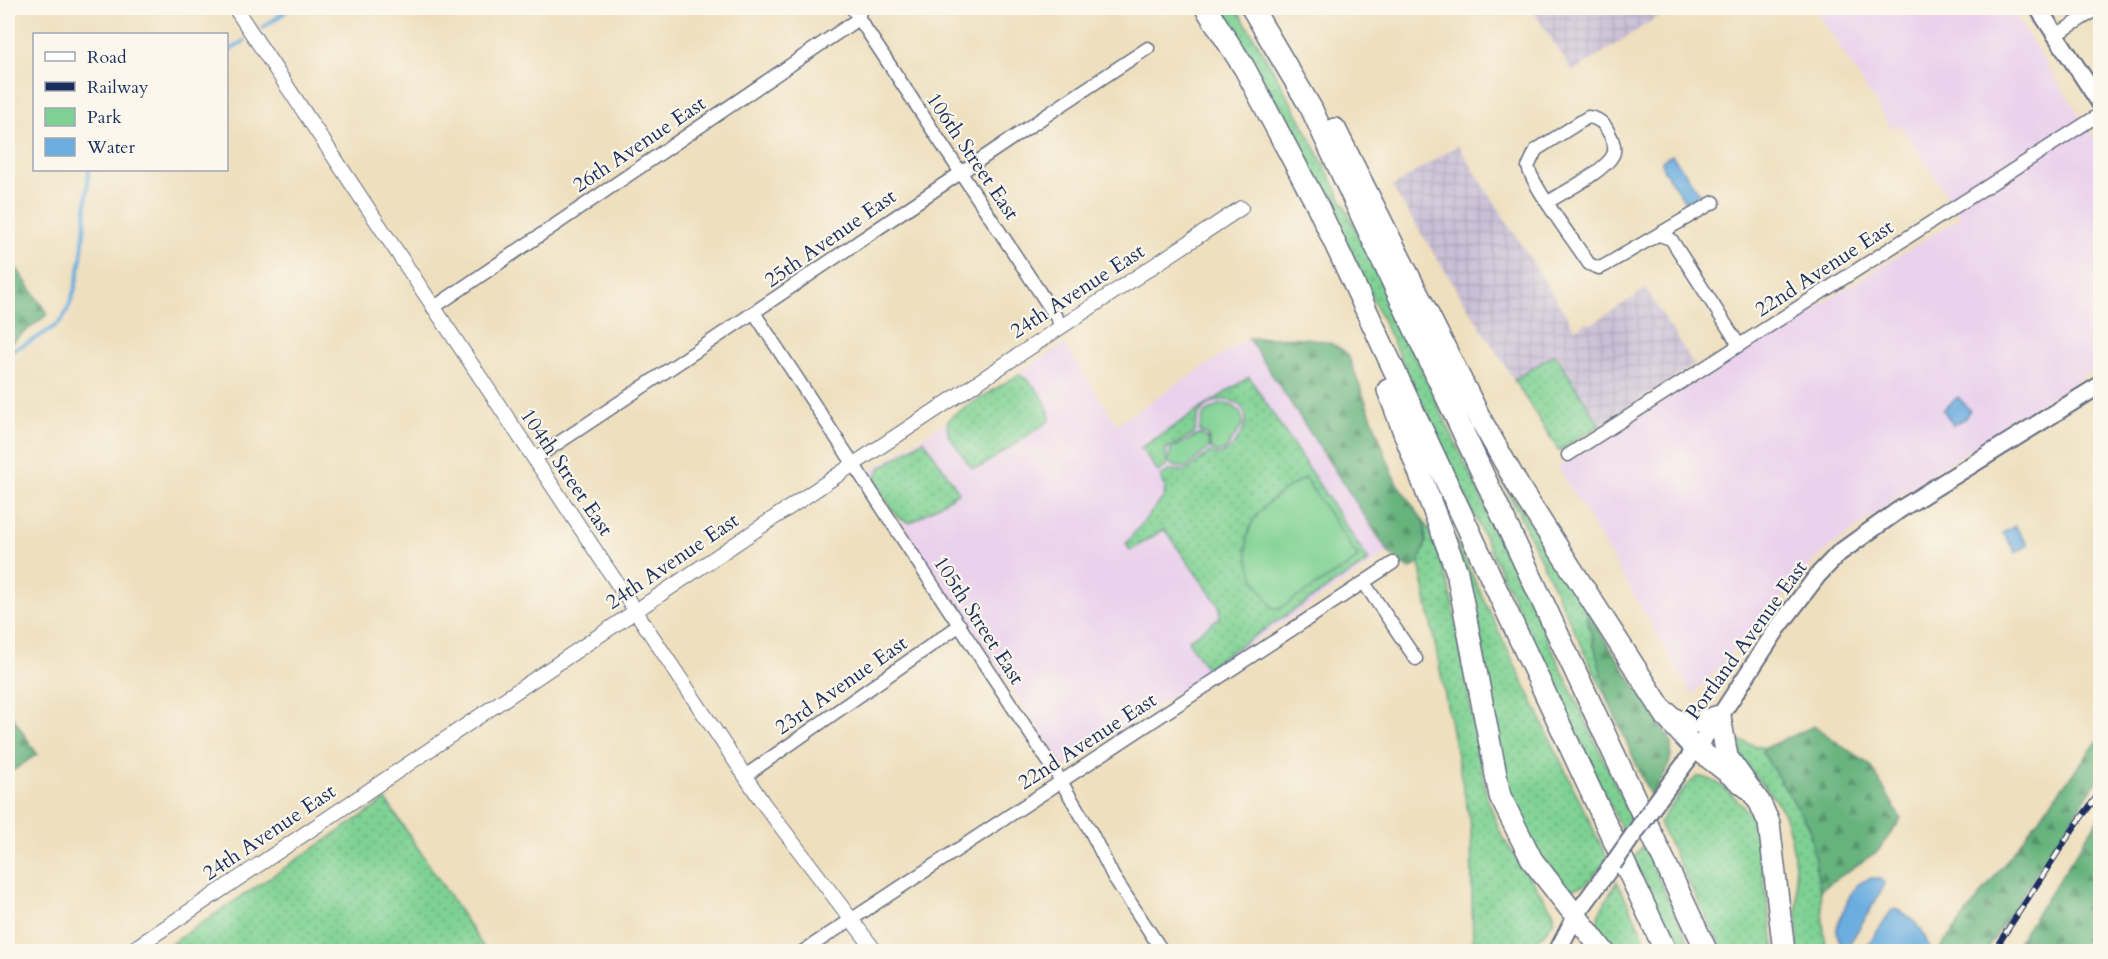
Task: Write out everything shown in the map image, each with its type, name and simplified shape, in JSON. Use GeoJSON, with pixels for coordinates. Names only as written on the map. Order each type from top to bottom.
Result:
{"type":"FeatureCollection","features":[{"type":"Feature","properties":{"kind":"highway"},"geometry":{"type":"LineString","coordinates":[[1206,8],[1245,69],[1317,205],[1666,951]]}},
{"type":"Feature","properties":{"kind":"highway"},"geometry":{"type":"LineString","coordinates":[[1256,14],[1304,75],[1328,116],[1482,422],[1520,489],[1649,693],[1675,728],[1696,748],[1748,788]]}},
{"type":"Feature","properties":{"kind":"highway"},"geometry":{"type":"LineString","coordinates":[[1256,14],[1311,108],[1707,951]]}},
{"type":"Feature","properties":{"kind":"highway"},"geometry":{"type":"LineString","coordinates":[[1317,205],[1458,572],[1500,796],[1532,860],[1604,951]]}},
{"type":"Feature","properties":{"kind":"highway"},"geometry":{"type":"LineString","coordinates":[[1649,693],[1679,722],[1695,723],[1720,716],[1727,757],[1760,803],[1773,841],[1784,951]]}},
{"type":"Feature","properties":{"kind":"highway"},"geometry":{"type":"LineString","coordinates":[[1580,951],[1589,951]]}},
{"type":"Feature","properties":{"kind":"main road"},"geometry":{"type":"LineString","coordinates":[[2038,8],[2100,104]]}},
{"type":"Feature","properties":{"kind":"main road","name":"Portland Avenue East"},"geometry":{"type":"LineString","coordinates":[[1557,951],[1575,915],[1720,716],[1777,629],[1812,582],[1839,553],[1886,519],[2100,385]]}},
{"type":"Feature","properties":{"kind":"street","name":"104th Street East"},"geometry":{"type":"LineString","coordinates":[[235,8],[745,777],[876,951]]}},
{"type":"Feature","properties":{"kind":"street"},"geometry":{"type":"LineString","coordinates":[[2056,35],[2099,8]]}},
{"type":"Feature","properties":{"kind":"street","name":"26th Avenue East"},"geometry":{"type":"LineString","coordinates":[[433,308],[857,11]]}},
{"type":"Feature","properties":{"kind":"street","name":"106th Street East"},"geometry":{"type":"LineString","coordinates":[[857,11],[1062,326]]}},
{"type":"Feature","properties":{"kind":"street","name":"25th Avenue East"},"geometry":{"type":"LineString","coordinates":[[534,459],[755,314],[960,171],[1148,48]]}},
{"type":"Feature","properties":{"kind":"street","name":"22nd Avenue East"},"geometry":{"type":"LineString","coordinates":[[1568,455],[2100,114]]}},
{"type":"Feature","properties":{"kind":"street"},"geometry":{"type":"LineString","coordinates":[[1548,202],[1602,167],[1612,156],[1613,144],[1608,130],[1596,119],[1583,118],[1536,150],[1530,157],[1530,173],[1548,202],[1589,264],[1599,268],[1604,266],[1714,202]]}},
{"type":"Feature","properties":{"kind":"street","name":"24th Avenue East"},"geometry":{"type":"LineString","coordinates":[[129,951],[854,464],[1241,208]]}},
{"type":"Feature","properties":{"kind":"street"},"geometry":{"type":"LineString","coordinates":[[1659,236],[1671,238],[1739,345]]}},
{"type":"Feature","properties":{"kind":"street","name":"105th Street East"},"geometry":{"type":"LineString","coordinates":[[755,314],[1061,781],[1113,876],[1163,951]]}},
{"type":"Feature","properties":{"kind":"street","name":"22nd Avenue East"},"geometry":{"type":"LineString","coordinates":[[802,951],[1393,563]]}},
{"type":"Feature","properties":{"kind":"street"},"geometry":{"type":"LineString","coordinates":[[1364,583],[1416,659]]}},
{"type":"Feature","properties":{"kind":"street","name":"23rd Avenue East"},"geometry":{"type":"LineString","coordinates":[[745,777],[960,625]]}},
{"type":"Feature","properties":{"kind":"shaded area"},"geometry":{"type":"Polygon","coordinates":[[[1531,8],[1671,8],[1573,72],[1531,8]]]}},
{"type":"Feature","properties":{"kind":"shaded area"},"geometry":{"type":"Polygon","coordinates":[[[1815,8],[2010,8],[2100,147],[2100,366],[1901,494],[1818,557],[1693,695],[1558,467],[1961,217],[1900,124],[1892,129],[1815,8]]]}},
{"type":"Feature","properties":{"kind":"shaded area"},"geometry":{"type":"Polygon","coordinates":[[[1458,145],[1575,329],[1588,322],[1590,325],[1646,289],[1694,365],[1600,425],[1555,354],[1514,380],[1392,187],[1458,145]]]}},
{"type":"Feature","properties":{"kind":"shaded area"},"geometry":{"type":"Polygon","coordinates":[[[1248,338],[1389,553],[1064,767],[869,472],[1064,344],[1117,424],[1248,338]]]}},
{"type":"Feature","properties":{"kind":"green space"},"geometry":{"type":"Polygon","coordinates":[[[1219,8],[1236,8],[1291,103],[1342,201],[1633,822],[1624,835],[1309,163],[1238,36],[1219,8]]]}},
{"type":"Feature","properties":{"kind":"green space"},"geometry":{"type":"Polygon","coordinates":[[[8,256],[48,314],[8,345],[8,256]]]}},
{"type":"Feature","properties":{"kind":"green space"},"geometry":{"type":"Polygon","coordinates":[[[1248,338],[1315,339],[1339,347],[1348,355],[1396,482],[1424,522],[1426,542],[1419,563],[1410,569],[1389,553],[1248,338]]]}},
{"type":"Feature","properties":{"kind":"green space"},"geometry":{"type":"Polygon","coordinates":[[[1555,354],[1600,425],[1559,451],[1514,380],[1555,354]]]}},
{"type":"Feature","properties":{"kind":"green space"},"geometry":{"type":"Polygon","coordinates":[[[1018,375],[1029,381],[1040,394],[1048,409],[1049,421],[982,466],[972,468],[948,435],[947,422],[953,415],[1018,375]]]}},
{"type":"Feature","properties":{"kind":"green space"},"geometry":{"type":"Polygon","coordinates":[[[1249,377],[1369,561],[1206,668],[1188,641],[1220,617],[1220,607],[1164,529],[1130,551],[1126,543],[1164,497],[1165,486],[1160,476],[1171,470],[1186,471],[1210,452],[1220,455],[1226,452],[1240,436],[1245,424],[1245,414],[1234,402],[1225,400],[1216,401],[1207,406],[1198,417],[1194,434],[1166,449],[1167,466],[1158,472],[1141,448],[1249,377]]]}},
{"type":"Feature","properties":{"kind":"green space"},"geometry":{"type":"Polygon","coordinates":[[[1220,404],[1236,409],[1243,419],[1243,424],[1225,450],[1218,452],[1211,449],[1208,435],[1199,431],[1204,414],[1220,404]]]}},
{"type":"Feature","properties":{"kind":"green space"},"geometry":{"type":"Polygon","coordinates":[[[1200,434],[1208,439],[1209,448],[1186,468],[1173,466],[1168,461],[1171,449],[1200,434]]]}},
{"type":"Feature","properties":{"kind":"green space"},"geometry":{"type":"Polygon","coordinates":[[[924,440],[959,492],[911,523],[898,518],[877,486],[875,479],[880,468],[924,440]]]}},
{"type":"Feature","properties":{"kind":"green space"},"geometry":{"type":"Polygon","coordinates":[[[1501,477],[1588,614],[1587,618],[1609,703],[1501,477]]]}},
{"type":"Feature","properties":{"kind":"green space"},"geometry":{"type":"Polygon","coordinates":[[[1303,479],[1306,480],[1357,555],[1356,560],[1279,609],[1273,608],[1259,587],[1251,568],[1247,550],[1248,534],[1254,520],[1265,506],[1303,479]]]}},
{"type":"Feature","properties":{"kind":"green space"},"geometry":{"type":"Polygon","coordinates":[[[1424,522],[1433,536],[1450,590],[1486,794],[1502,837],[1554,913],[1554,921],[1529,951],[1473,951],[1471,827],[1419,563],[1426,542],[1424,522]]]}},
{"type":"Feature","properties":{"kind":"green space"},"geometry":{"type":"Polygon","coordinates":[[[1455,539],[1608,860],[1585,885],[1571,889],[1564,885],[1524,832],[1503,776],[1482,645],[1455,539]]]}},
{"type":"Feature","properties":{"kind":"green space"},"geometry":{"type":"Polygon","coordinates":[[[1588,614],[1670,739],[1670,762],[1651,797],[1609,703],[1587,618],[1588,614]]]}},
{"type":"Feature","properties":{"kind":"green space"},"geometry":{"type":"Polygon","coordinates":[[[8,710],[37,754],[8,774],[8,710]]]}},
{"type":"Feature","properties":{"kind":"green space"},"geometry":{"type":"Polygon","coordinates":[[[1814,726],[1871,766],[1901,819],[1878,851],[1820,890],[1809,826],[1762,752],[1764,748],[1814,726]]]}},
{"type":"Feature","properties":{"kind":"green space"},"geometry":{"type":"Polygon","coordinates":[[[2100,738],[2100,776],[1986,951],[1938,951],[2100,738]]]}},
{"type":"Feature","properties":{"kind":"green space"},"geometry":{"type":"Polygon","coordinates":[[[1740,741],[1764,748],[1762,752],[1809,826],[1820,890],[1826,951],[1798,951],[1796,879],[1788,824],[1777,801],[1749,769],[1740,751],[1740,741]]]}},
{"type":"Feature","properties":{"kind":"green space"},"geometry":{"type":"Polygon","coordinates":[[[1697,777],[1722,786],[1755,822],[1775,951],[1723,951],[1659,823],[1687,785],[1697,777]]]}},
{"type":"Feature","properties":{"kind":"green space"},"geometry":{"type":"Polygon","coordinates":[[[386,800],[486,951],[160,951],[386,800]]]}},
{"type":"Feature","properties":{"kind":"green space"},"geometry":{"type":"Polygon","coordinates":[[[2100,817],[2100,951],[2012,951],[2100,817]]]}},
{"type":"Feature","properties":{"kind":"green space"},"geometry":{"type":"Polygon","coordinates":[[[1643,845],[1693,951],[1677,951],[1633,858],[1643,845]]]}},
{"type":"Feature","properties":{"kind":"green space"},"geometry":{"type":"Polygon","coordinates":[[[1617,881],[1651,951],[1613,951],[1596,927],[1599,913],[1617,881]]]}},
{"type":"Feature","properties":{"kind":"water"},"geometry":{"type":"Polygon","coordinates":[[[1672,155],[1703,198],[1693,207],[1687,204],[1663,169],[1662,161],[1672,155]]]}},
{"type":"Feature","properties":{"kind":"water"},"geometry":{"type":"Polygon","coordinates":[[[1958,397],[1970,410],[1964,419],[1953,425],[1943,410],[1958,397]]]}},
{"type":"Feature","properties":{"kind":"water"},"geometry":{"type":"Polygon","coordinates":[[[2015,526],[2028,545],[2016,553],[2003,533],[2015,526]]]}},
{"type":"Feature","properties":{"kind":"water"},"geometry":{"type":"Polygon","coordinates":[[[1872,878],[1880,879],[1884,883],[1882,890],[1850,943],[1842,945],[1837,935],[1840,918],[1853,889],[1872,878]]]}},
{"type":"Feature","properties":{"kind":"water"},"geometry":{"type":"Polygon","coordinates":[[[1895,909],[1912,919],[1921,930],[1929,948],[1926,951],[1864,951],[1891,911],[1895,909]]]}},
{"type":"Feature","properties":{"kind":"waterway"},"geometry":{"type":"LineString","coordinates":[[262,28],[291,8]]}},
{"type":"Feature","properties":{"kind":"waterway"},"geometry":{"type":"LineString","coordinates":[[228,52],[244,41]]}},
{"type":"Feature","properties":{"kind":"waterway"},"geometry":{"type":"LineString","coordinates":[[8,351],[48,331],[65,315],[81,262],[89,171]]}},
{"type":"Feature","properties":{"kind":"railway"},"geometry":{"type":"LineString","coordinates":[[1993,952],[2073,829],[2100,792]]}}]}
